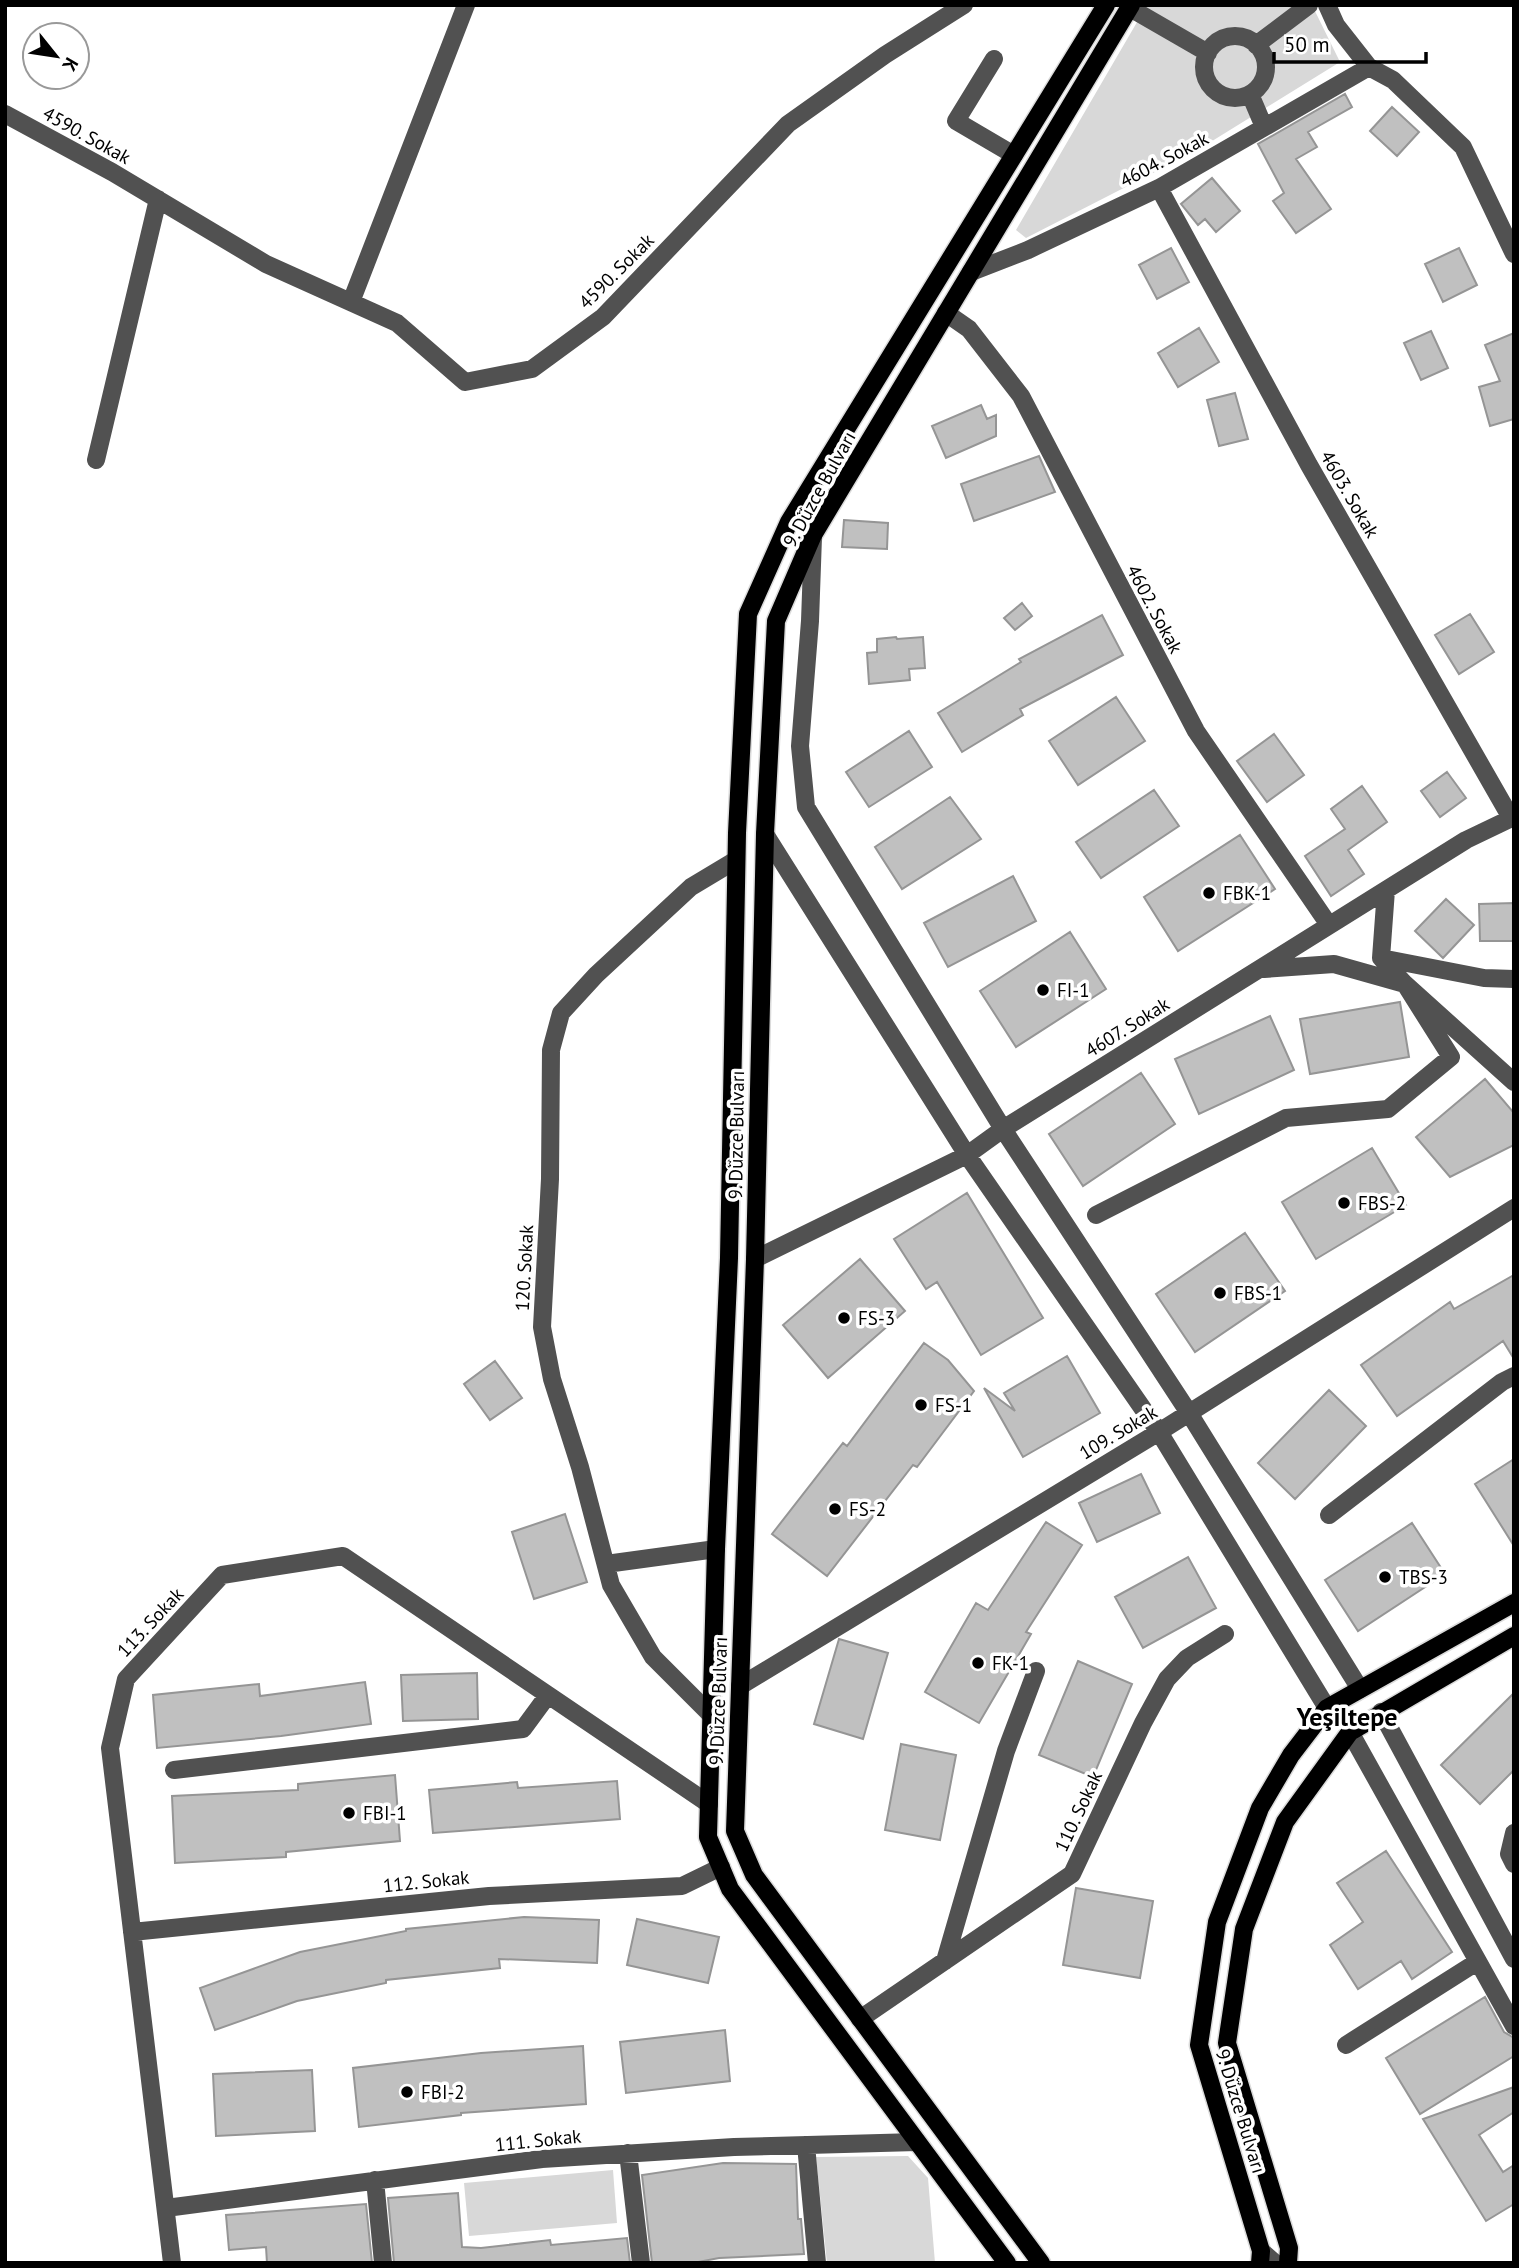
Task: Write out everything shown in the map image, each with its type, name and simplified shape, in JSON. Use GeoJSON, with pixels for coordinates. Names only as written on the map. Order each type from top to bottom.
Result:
{"type":"FeatureCollection","features":[{"type":"Feature","properties":{"kind":"main road","name":"9. Düzce Bulvarı"},"geometry":{"type":"LineString","coordinates":[[1006,2263],[730,1889],[708,1837],[716,1549],[729,1258],[736,860],[748,614],[789,522],[1106,5]]}},
{"type":"Feature","properties":{"kind":"main road","name":"9. Düzce Bulvarı"},"geometry":{"type":"LineString","coordinates":[[1041,2263],[754,1875],[735,1832],[755,1259],[765,834],[776,621],[813,535],[1131,6]]}},
{"type":"Feature","properties":{"kind":"main road","name":"9. Düzce Bulvarı"},"geometry":{"type":"LineString","coordinates":[[1260,2257],[1199,2045],[1217,1922],[1261,1808],[1291,1755],[1327,1708],[1514,1603]]}},
{"type":"Feature","properties":{"kind":"main road","name":"9. Düzce Bulvarı"},"geometry":{"type":"LineString","coordinates":[[1288,2263],[1289,2248],[1227,2043],[1244,1929],[1285,1822],[1350,1732],[1514,1636]]}},
{"type":"Feature","properties":{"kind":"street"},"geometry":{"type":"LineString","coordinates":[[351,302],[466,5]]}},
{"type":"Feature","properties":{"kind":"street","name":"4590. Sokak"},"geometry":{"type":"LineString","coordinates":[[5,114],[158,199],[266,264],[397,323],[465,382],[532,369],[603,317],[788,124],[885,55],[964,5]]}},
{"type":"Feature","properties":{"kind":"street"},"geometry":{"type":"LineString","coordinates":[[1256,45],[1308,5]]}},
{"type":"Feature","properties":{"kind":"street"},"geometry":{"type":"LineString","coordinates":[[1327,5],[1336,25],[1369,67],[1393,80],[1463,147],[1514,254]]}},
{"type":"Feature","properties":{"kind":"street"},"geometry":{"type":"LineString","coordinates":[[1131,6],[1208,53]]}},
{"type":"Feature","properties":{"kind":"street"},"geometry":{"type":"LineString","coordinates":[[1226,37],[1245,37],[1256,45],[1265,58],[1266,68],[1263,78],[1250,94],[1230,97],[1212,87],[1204,68],[1208,53],[1217,42],[1226,37]]}},
{"type":"Feature","properties":{"kind":"street"},"geometry":{"type":"LineString","coordinates":[[994,60],[957,121],[1014,155]]}},
{"type":"Feature","properties":{"kind":"street","name":"4604. Sokak"},"geometry":{"type":"LineString","coordinates":[[971,272],[1028,250],[1159,188],[1369,67]]}},
{"type":"Feature","properties":{"kind":"street"},"geometry":{"type":"LineString","coordinates":[[1250,94],[1264,127]]}},
{"type":"Feature","properties":{"kind":"street","name":"4603. Sokak"},"geometry":{"type":"LineString","coordinates":[[1159,188],[1309,465],[1512,817]]}},
{"type":"Feature","properties":{"kind":"street"},"geometry":{"type":"LineString","coordinates":[[96,460],[158,199]]}},
{"type":"Feature","properties":{"kind":"street","name":"4602. Sokak"},"geometry":{"type":"LineString","coordinates":[[946,313],[969,329],[1021,396],[1196,732],[1329,925]]}},
{"type":"Feature","properties":{"kind":"street"},"geometry":{"type":"LineString","coordinates":[[813,535],[810,621],[800,746],[806,807],[1003,1129],[1189,1413],[1360,1689]]}},
{"type":"Feature","properties":{"kind":"street","name":"4607. Sokak"},"geometry":{"type":"LineString","coordinates":[[755,1259],[967,1155],[1003,1129],[1466,840],[1512,817]]}},
{"type":"Feature","properties":{"kind":"street"},"geometry":{"type":"LineString","coordinates":[[765,834],[967,1155],[1159,1432],[1327,1708]]}},
{"type":"Feature","properties":{"kind":"street","name":"120. Sokak"},"geometry":{"type":"LineString","coordinates":[[711,1715],[653,1657],[611,1585],[580,1467],[552,1379],[542,1327],[550,1179],[551,1050],[561,1013],[596,975],[691,887],[736,860]]}},
{"type":"Feature","properties":{"kind":"street"},"geometry":{"type":"LineString","coordinates":[[1386,890],[1381,958],[1405,984],[1514,1082]]}},
{"type":"Feature","properties":{"kind":"street"},"geometry":{"type":"LineString","coordinates":[[1381,958],[1484,978],[1514,979]]}},
{"type":"Feature","properties":{"kind":"street"},"geometry":{"type":"LineString","coordinates":[[1096,1215],[1286,1118],[1388,1109],[1451,1057],[1405,984],[1334,964],[1260,969]]}},
{"type":"Feature","properties":{"kind":"street","name":"109. Sokak"},"geometry":{"type":"LineString","coordinates":[[740,1686],[1159,1432],[1514,1208]]}},
{"type":"Feature","properties":{"kind":"street"},"geometry":{"type":"LineString","coordinates":[[1329,1515],[1502,1382],[1514,1376]]}},
{"type":"Feature","properties":{"kind":"street"},"geometry":{"type":"LineString","coordinates":[[606,1564],[716,1549]]}},
{"type":"Feature","properties":{"kind":"street","name":"113. Sokak"},"geometry":{"type":"LineString","coordinates":[[172,2263],[110,1748],[126,1679],[222,1575],[343,1556],[709,1804]]}},
{"type":"Feature","properties":{"kind":"street","name":"110. Sokak"},"geometry":{"type":"LineString","coordinates":[[860,2019],[1072,1874],[1143,1723],[1167,1679],[1186,1658],[1225,1634]]}},
{"type":"Feature","properties":{"kind":"street"},"geometry":{"type":"LineString","coordinates":[[945,1961],[1006,1751],[1037,1671]]}},
{"type":"Feature","properties":{"kind":"street"},"geometry":{"type":"LineString","coordinates":[[174,1770],[523,1729],[548,1695]]}},
{"type":"Feature","properties":{"kind":"street"},"geometry":{"type":"LineString","coordinates":[[1381,1712],[1514,1959]]}},
{"type":"Feature","properties":{"kind":"street"},"geometry":{"type":"LineString","coordinates":[[1350,1732],[1477,1962],[1507,1999],[1514,2026]]}},
{"type":"Feature","properties":{"kind":"street"},"geometry":{"type":"LineString","coordinates":[[1514,1833],[1509,1854],[1514,1864]]}},
{"type":"Feature","properties":{"kind":"street","name":"112. Sokak"},"geometry":{"type":"LineString","coordinates":[[132,1932],[489,1896],[682,1886],[720,1867]]}},
{"type":"Feature","properties":{"kind":"street"},"geometry":{"type":"LineString","coordinates":[[1346,2045],[1477,1962]]}},
{"type":"Feature","properties":{"kind":"street","name":"111. Sokak"},"geometry":{"type":"LineString","coordinates":[[166,2208],[542,2159],[917,2142]]}},
{"type":"Feature","properties":{"kind":"street"},"geometry":{"type":"LineString","coordinates":[[806,2145],[817,2263]]}},
{"type":"Feature","properties":{"kind":"street"},"geometry":{"type":"LineString","coordinates":[[628,2153],[641,2263]]}},
{"type":"Feature","properties":{"kind":"street"},"geometry":{"type":"LineString","coordinates":[[375,2180],[383,2263]]}},
{"type":"Feature","properties":{"kind":"street"},"geometry":{"type":"LineString","coordinates":[[1260,2257],[1275,2263]]}},
{"type":"Feature","properties":{"kind":"shaded area"},"geometry":{"type":"Polygon","coordinates":[[[1147,5],[1312,5],[1340,62],[1196,151],[1026,238],[1016,230],[1147,5]]]}},
{"type":"Feature","properties":{"kind":"shaded area"},"geometry":{"type":"Polygon","coordinates":[[[908,2156],[928,2178],[935,2263],[827,2263],[816,2157],[908,2156]]]}},
{"type":"Feature","properties":{"kind":"shaded area"},"geometry":{"type":"Polygon","coordinates":[[[613,2170],[617,2223],[469,2236],[464,2183],[613,2170]]]}},
{"type":"Feature","properties":{"kind":"building"},"geometry":{"type":"Polygon","coordinates":[[[1345,94],[1352,107],[1308,132],[1317,147],[1296,159],[1331,209],[1296,233],[1273,201],[1284,193],[1258,144],[1345,94]]]}},
{"type":"Feature","properties":{"kind":"building"},"geometry":{"type":"Polygon","coordinates":[[[1392,107],[1419,132],[1397,156],[1370,131],[1392,107]]]}},
{"type":"Feature","properties":{"kind":"building"},"geometry":{"type":"Polygon","coordinates":[[[1212,178],[1240,211],[1216,232],[1205,219],[1198,225],[1181,204],[1212,178]]]}},
{"type":"Feature","properties":{"kind":"building"},"geometry":{"type":"Polygon","coordinates":[[[1171,248],[1189,282],[1157,299],[1139,265],[1171,248]]]}},
{"type":"Feature","properties":{"kind":"building"},"geometry":{"type":"Polygon","coordinates":[[[1459,248],[1477,285],[1443,302],[1425,264],[1459,248]]]}},
{"type":"Feature","properties":{"kind":"building"},"geometry":{"type":"Polygon","coordinates":[[[1199,328],[1219,362],[1178,387],[1158,353],[1199,328]]]}},
{"type":"Feature","properties":{"kind":"building"},"geometry":{"type":"Polygon","coordinates":[[[1431,331],[1448,368],[1421,380],[1404,343],[1431,331]]]}},
{"type":"Feature","properties":{"kind":"building"},"geometry":{"type":"Polygon","coordinates":[[[1514,333],[1514,419],[1490,426],[1479,387],[1500,381],[1485,345],[1514,333]]]}},
{"type":"Feature","properties":{"kind":"building"},"geometry":{"type":"Polygon","coordinates":[[[1235,393],[1248,439],[1219,446],[1207,400],[1235,393]]]}},
{"type":"Feature","properties":{"kind":"building"},"geometry":{"type":"Polygon","coordinates":[[[981,405],[987,419],[996,415],[996,436],[946,458],[932,426],[981,405]]]}},
{"type":"Feature","properties":{"kind":"building"},"geometry":{"type":"Polygon","coordinates":[[[1039,456],[1055,492],[974,521],[961,484],[1039,456]]]}},
{"type":"Feature","properties":{"kind":"building"},"geometry":{"type":"Polygon","coordinates":[[[844,520],[888,523],[887,549],[842,547],[844,520]]]}},
{"type":"Feature","properties":{"kind":"building"},"geometry":{"type":"Polygon","coordinates":[[[1022,603],[1032,616],[1015,630],[1004,618],[1022,603]]]}},
{"type":"Feature","properties":{"kind":"building"},"geometry":{"type":"Polygon","coordinates":[[[1470,614],[1494,652],[1459,674],[1435,635],[1470,614]]]}},
{"type":"Feature","properties":{"kind":"building"},"geometry":{"type":"Polygon","coordinates":[[[1102,615],[1123,655],[1020,709],[1023,715],[962,752],[938,713],[1021,662],[1019,659],[1102,615]]]}},
{"type":"Feature","properties":{"kind":"building"},"geometry":{"type":"Polygon","coordinates":[[[923,637],[925,668],[909,669],[910,680],[869,684],[867,653],[877,652],[877,639],[923,637]]]}},
{"type":"Feature","properties":{"kind":"building"},"geometry":{"type":"Polygon","coordinates":[[[1116,697],[1145,741],[1078,785],[1049,741],[1116,697]]]}},
{"type":"Feature","properties":{"kind":"building"},"geometry":{"type":"Polygon","coordinates":[[[909,731],[932,767],[869,807],[846,772],[909,731]]]}},
{"type":"Feature","properties":{"kind":"building"},"geometry":{"type":"Polygon","coordinates":[[[1274,734],[1304,775],[1267,802],[1237,761],[1274,734]]]}},
{"type":"Feature","properties":{"kind":"building"},"geometry":{"type":"Polygon","coordinates":[[[1447,772],[1466,798],[1440,817],[1421,791],[1447,772]]]}},
{"type":"Feature","properties":{"kind":"building"},"geometry":{"type":"Polygon","coordinates":[[[1362,786],[1387,822],[1348,850],[1364,874],[1331,896],[1305,856],[1345,829],[1331,809],[1362,786]]]}},
{"type":"Feature","properties":{"kind":"building"},"geometry":{"type":"Polygon","coordinates":[[[1154,790],[1179,826],[1101,878],[1076,842],[1154,790]]]}},
{"type":"Feature","properties":{"kind":"building"},"geometry":{"type":"Polygon","coordinates":[[[950,797],[981,839],[902,889],[875,847],[950,797]]]}},
{"type":"Feature","properties":{"kind":"building","name":"FBK-1"},"geometry":{"type":"Polygon","coordinates":[[[1240,835],[1275,889],[1178,951],[1144,897],[1240,835]]]}},
{"type":"Feature","properties":{"kind":"building"},"geometry":{"type":"Polygon","coordinates":[[[1013,876],[1036,921],[948,967],[924,923],[1013,876]]]}},
{"type":"Feature","properties":{"kind":"building"},"geometry":{"type":"Polygon","coordinates":[[[1446,899],[1474,925],[1443,958],[1415,931],[1446,899]]]}},
{"type":"Feature","properties":{"kind":"building"},"geometry":{"type":"Polygon","coordinates":[[[1514,903],[1514,941],[1480,941],[1479,904],[1514,903]]]}},
{"type":"Feature","properties":{"kind":"building","name":"FI-1"},"geometry":{"type":"Polygon","coordinates":[[[1070,932],[1106,989],[1016,1047],[980,991],[1070,932]]]}},
{"type":"Feature","properties":{"kind":"building"},"geometry":{"type":"Polygon","coordinates":[[[1400,1002],[1409,1057],[1310,1074],[1300,1019],[1400,1002]]]}},
{"type":"Feature","properties":{"kind":"building"},"geometry":{"type":"Polygon","coordinates":[[[1270,1016],[1294,1070],[1199,1114],[1175,1059],[1270,1016]]]}},
{"type":"Feature","properties":{"kind":"building"},"geometry":{"type":"Polygon","coordinates":[[[1141,1073],[1175,1124],[1083,1186],[1049,1134],[1141,1073]]]}},
{"type":"Feature","properties":{"kind":"building"},"geometry":{"type":"Polygon","coordinates":[[[1485,1079],[1514,1113],[1514,1145],[1450,1177],[1416,1137],[1485,1079]]]}},
{"type":"Feature","properties":{"kind":"building","name":"FBS-2"},"geometry":{"type":"Polygon","coordinates":[[[1372,1148],[1406,1205],[1316,1259],[1282,1202],[1372,1148]]]}},
{"type":"Feature","properties":{"kind":"building"},"geometry":{"type":"Polygon","coordinates":[[[967,1193],[1043,1318],[981,1355],[937,1282],[926,1289],[894,1239],[967,1193]]]}},
{"type":"Feature","properties":{"kind":"building","name":"FBS-1"},"geometry":{"type":"Polygon","coordinates":[[[1245,1233],[1285,1291],[1195,1352],[1156,1294],[1245,1233]]]}},
{"type":"Feature","properties":{"kind":"building","name":"FS-3"},"geometry":{"type":"Polygon","coordinates":[[[860,1259],[905,1311],[828,1378],[783,1325],[860,1259]]]}},
{"type":"Feature","properties":{"kind":"building"},"geometry":{"type":"Polygon","coordinates":[[[1514,1275],[1514,1359],[1503,1341],[1397,1416],[1361,1365],[1450,1302],[1454,1309],[1514,1275]]]}},
{"type":"Feature","properties":{"kind":"building"},"geometry":{"type":"Polygon","coordinates":[[[924,1343],[948,1360],[974,1391],[917,1467],[913,1465],[827,1576],[772,1534],[843,1443],[847,1446],[924,1343]]]}},
{"type":"Feature","properties":{"kind":"building"},"geometry":{"type":"Polygon","coordinates":[[[1067,1356],[1100,1413],[1023,1457],[984,1388],[1015,1411],[1004,1393],[1067,1356]]]}},
{"type":"Feature","properties":{"kind":"building"},"geometry":{"type":"Polygon","coordinates":[[[495,1361],[522,1398],[490,1420],[464,1384],[495,1361]]]}},
{"type":"Feature","properties":{"kind":"building"},"geometry":{"type":"Polygon","coordinates":[[[1329,1390],[1366,1426],[1295,1499],[1258,1463],[1329,1390]]]}},
{"type":"Feature","properties":{"kind":"building"},"geometry":{"type":"Polygon","coordinates":[[[1514,1459],[1514,1546],[1475,1484],[1514,1459]]]}},
{"type":"Feature","properties":{"kind":"building"},"geometry":{"type":"Polygon","coordinates":[[[1141,1474],[1160,1513],[1097,1542],[1079,1503],[1141,1474]]]}},
{"type":"Feature","properties":{"kind":"building"},"geometry":{"type":"Polygon","coordinates":[[[565,1514],[587,1582],[534,1599],[512,1532],[565,1514]]]}},
{"type":"Feature","properties":{"kind":"building"},"geometry":{"type":"Polygon","coordinates":[[[1046,1522],[1082,1545],[1026,1632],[1031,1634],[979,1723],[925,1692],[976,1603],[988,1610],[1046,1522]]]}},
{"type":"Feature","properties":{"kind":"building","name":"TBS-3"},"geometry":{"type":"Polygon","coordinates":[[[1412,1523],[1445,1574],[1358,1631],[1325,1580],[1412,1523]]]}},
{"type":"Feature","properties":{"kind":"building"},"geometry":{"type":"Polygon","coordinates":[[[1188,1557],[1216,1608],[1143,1648],[1115,1597],[1188,1557]]]}},
{"type":"Feature","properties":{"kind":"building"},"geometry":{"type":"Polygon","coordinates":[[[839,1639],[888,1653],[863,1739],[814,1724],[839,1639]]]}},
{"type":"Feature","properties":{"kind":"building"},"geometry":{"type":"Polygon","coordinates":[[[1078,1661],[1132,1684],[1093,1777],[1039,1755],[1078,1661]]]}},
{"type":"Feature","properties":{"kind":"building"},"geometry":{"type":"Polygon","coordinates":[[[477,1673],[478,1719],[403,1721],[401,1675],[477,1673]]]}},
{"type":"Feature","properties":{"kind":"building"},"geometry":{"type":"Polygon","coordinates":[[[365,1682],[371,1724],[157,1748],[153,1695],[259,1684],[260,1696],[365,1682]]]}},
{"type":"Feature","properties":{"kind":"building"},"geometry":{"type":"Polygon","coordinates":[[[1514,1693],[1514,1770],[1480,1804],[1441,1765],[1514,1693]]]}},
{"type":"Feature","properties":{"kind":"building"},"geometry":{"type":"Polygon","coordinates":[[[901,1744],[956,1755],[940,1840],[885,1830],[901,1744]]]}},
{"type":"Feature","properties":{"kind":"building"},"geometry":{"type":"Polygon","coordinates":[[[395,1775],[400,1841],[286,1852],[286,1857],[175,1863],[172,1796],[298,1790],[298,1784],[395,1775]]]}},
{"type":"Feature","properties":{"kind":"building"},"geometry":{"type":"Polygon","coordinates":[[[617,1781],[620,1819],[433,1833],[429,1790],[517,1782],[518,1788],[617,1781]]]}},
{"type":"Feature","properties":{"kind":"building"},"geometry":{"type":"Polygon","coordinates":[[[1386,1851],[1452,1952],[1412,1979],[1401,1961],[1358,1989],[1330,1945],[1363,1922],[1337,1883],[1386,1851]]]}},
{"type":"Feature","properties":{"kind":"building"},"geometry":{"type":"Polygon","coordinates":[[[1076,1888],[1153,1901],[1140,1978],[1063,1965],[1076,1888]]]}},
{"type":"Feature","properties":{"kind":"building"},"geometry":{"type":"Polygon","coordinates":[[[524,1917],[599,1920],[597,1963],[499,1959],[500,1968],[386,1980],[386,1983],[297,2001],[215,2030],[200,1988],[300,1952],[406,1929],[524,1917]]]}},
{"type":"Feature","properties":{"kind":"building"},"geometry":{"type":"Polygon","coordinates":[[[637,1919],[719,1937],[708,1983],[627,1965],[637,1919]]]}},
{"type":"Feature","properties":{"kind":"building"},"geometry":{"type":"Polygon","coordinates":[[[1485,1997],[1504,2032],[1514,2038],[1514,2056],[1420,2114],[1386,2058],[1485,1997]]]}},
{"type":"Feature","properties":{"kind":"building"},"geometry":{"type":"Polygon","coordinates":[[[725,2030],[730,2081],[626,2093],[620,2042],[725,2030]]]}},
{"type":"Feature","properties":{"kind":"building"},"geometry":{"type":"Polygon","coordinates":[[[583,2046],[586,2104],[461,2113],[359,2127],[353,2068],[481,2053],[583,2046]]]}},
{"type":"Feature","properties":{"kind":"building"},"geometry":{"type":"Polygon","coordinates":[[[312,2070],[315,2131],[216,2136],[213,2074],[312,2070]]]}},
{"type":"Feature","properties":{"kind":"building"},"geometry":{"type":"Polygon","coordinates":[[[1514,2087],[1514,2112],[1479,2135],[1503,2172],[1514,2165],[1514,2204],[1486,2221],[1423,2119],[1514,2087]]]}},
{"type":"Feature","properties":{"kind":"building"},"geometry":{"type":"Polygon","coordinates":[[[723,2163],[796,2164],[798,2219],[801,2219],[804,2254],[719,2258],[693,2263],[652,2263],[642,2175],[723,2163]]]}},
{"type":"Feature","properties":{"kind":"building"},"geometry":{"type":"Polygon","coordinates":[[[458,2193],[462,2247],[481,2248],[550,2240],[551,2245],[627,2238],[630,2263],[394,2263],[388,2198],[458,2193]]]}},
{"type":"Feature","properties":{"kind":"building"},"geometry":{"type":"Polygon","coordinates":[[[366,2204],[372,2263],[267,2263],[266,2247],[229,2250],[226,2215],[366,2204]]]}},
{"type":"Feature","properties":{"kind":"place","name":"FBK-1"},"geometry":{"type":"Point","coordinates":[1209,893]}},
{"type":"Feature","properties":{"kind":"place","name":"FI-1"},"geometry":{"type":"Point","coordinates":[1043,990]}},
{"type":"Feature","properties":{"kind":"place","name":"FBS-2"},"geometry":{"type":"Point","coordinates":[1344,1203]}},
{"type":"Feature","properties":{"kind":"place","name":"FBS-1"},"geometry":{"type":"Point","coordinates":[1220,1293]}},
{"type":"Feature","properties":{"kind":"place","name":"FS-3"},"geometry":{"type":"Point","coordinates":[844,1318]}},
{"type":"Feature","properties":{"kind":"place","name":"FS-1"},"geometry":{"type":"Point","coordinates":[921,1405]}},
{"type":"Feature","properties":{"kind":"place","name":"FS-2"},"geometry":{"type":"Point","coordinates":[835,1509]}},
{"type":"Feature","properties":{"kind":"place","name":"TBS-3"},"geometry":{"type":"Point","coordinates":[1385,1577]}},
{"type":"Feature","properties":{"kind":"place","name":"FK-1"},"geometry":{"type":"Point","coordinates":[978,1663]}},
{"type":"Feature","properties":{"kind":"place","name":"FBI-1"},"geometry":{"type":"Point","coordinates":[349,1813]}},
{"type":"Feature","properties":{"kind":"place","name":"FBI-2"},"geometry":{"type":"Point","coordinates":[407,2092]}},
{"type":"Feature","properties":{"kind":"district","name":"Yeşiltepe"},"geometry":{"type":"Point","coordinates":[1347,1717]}}]}
